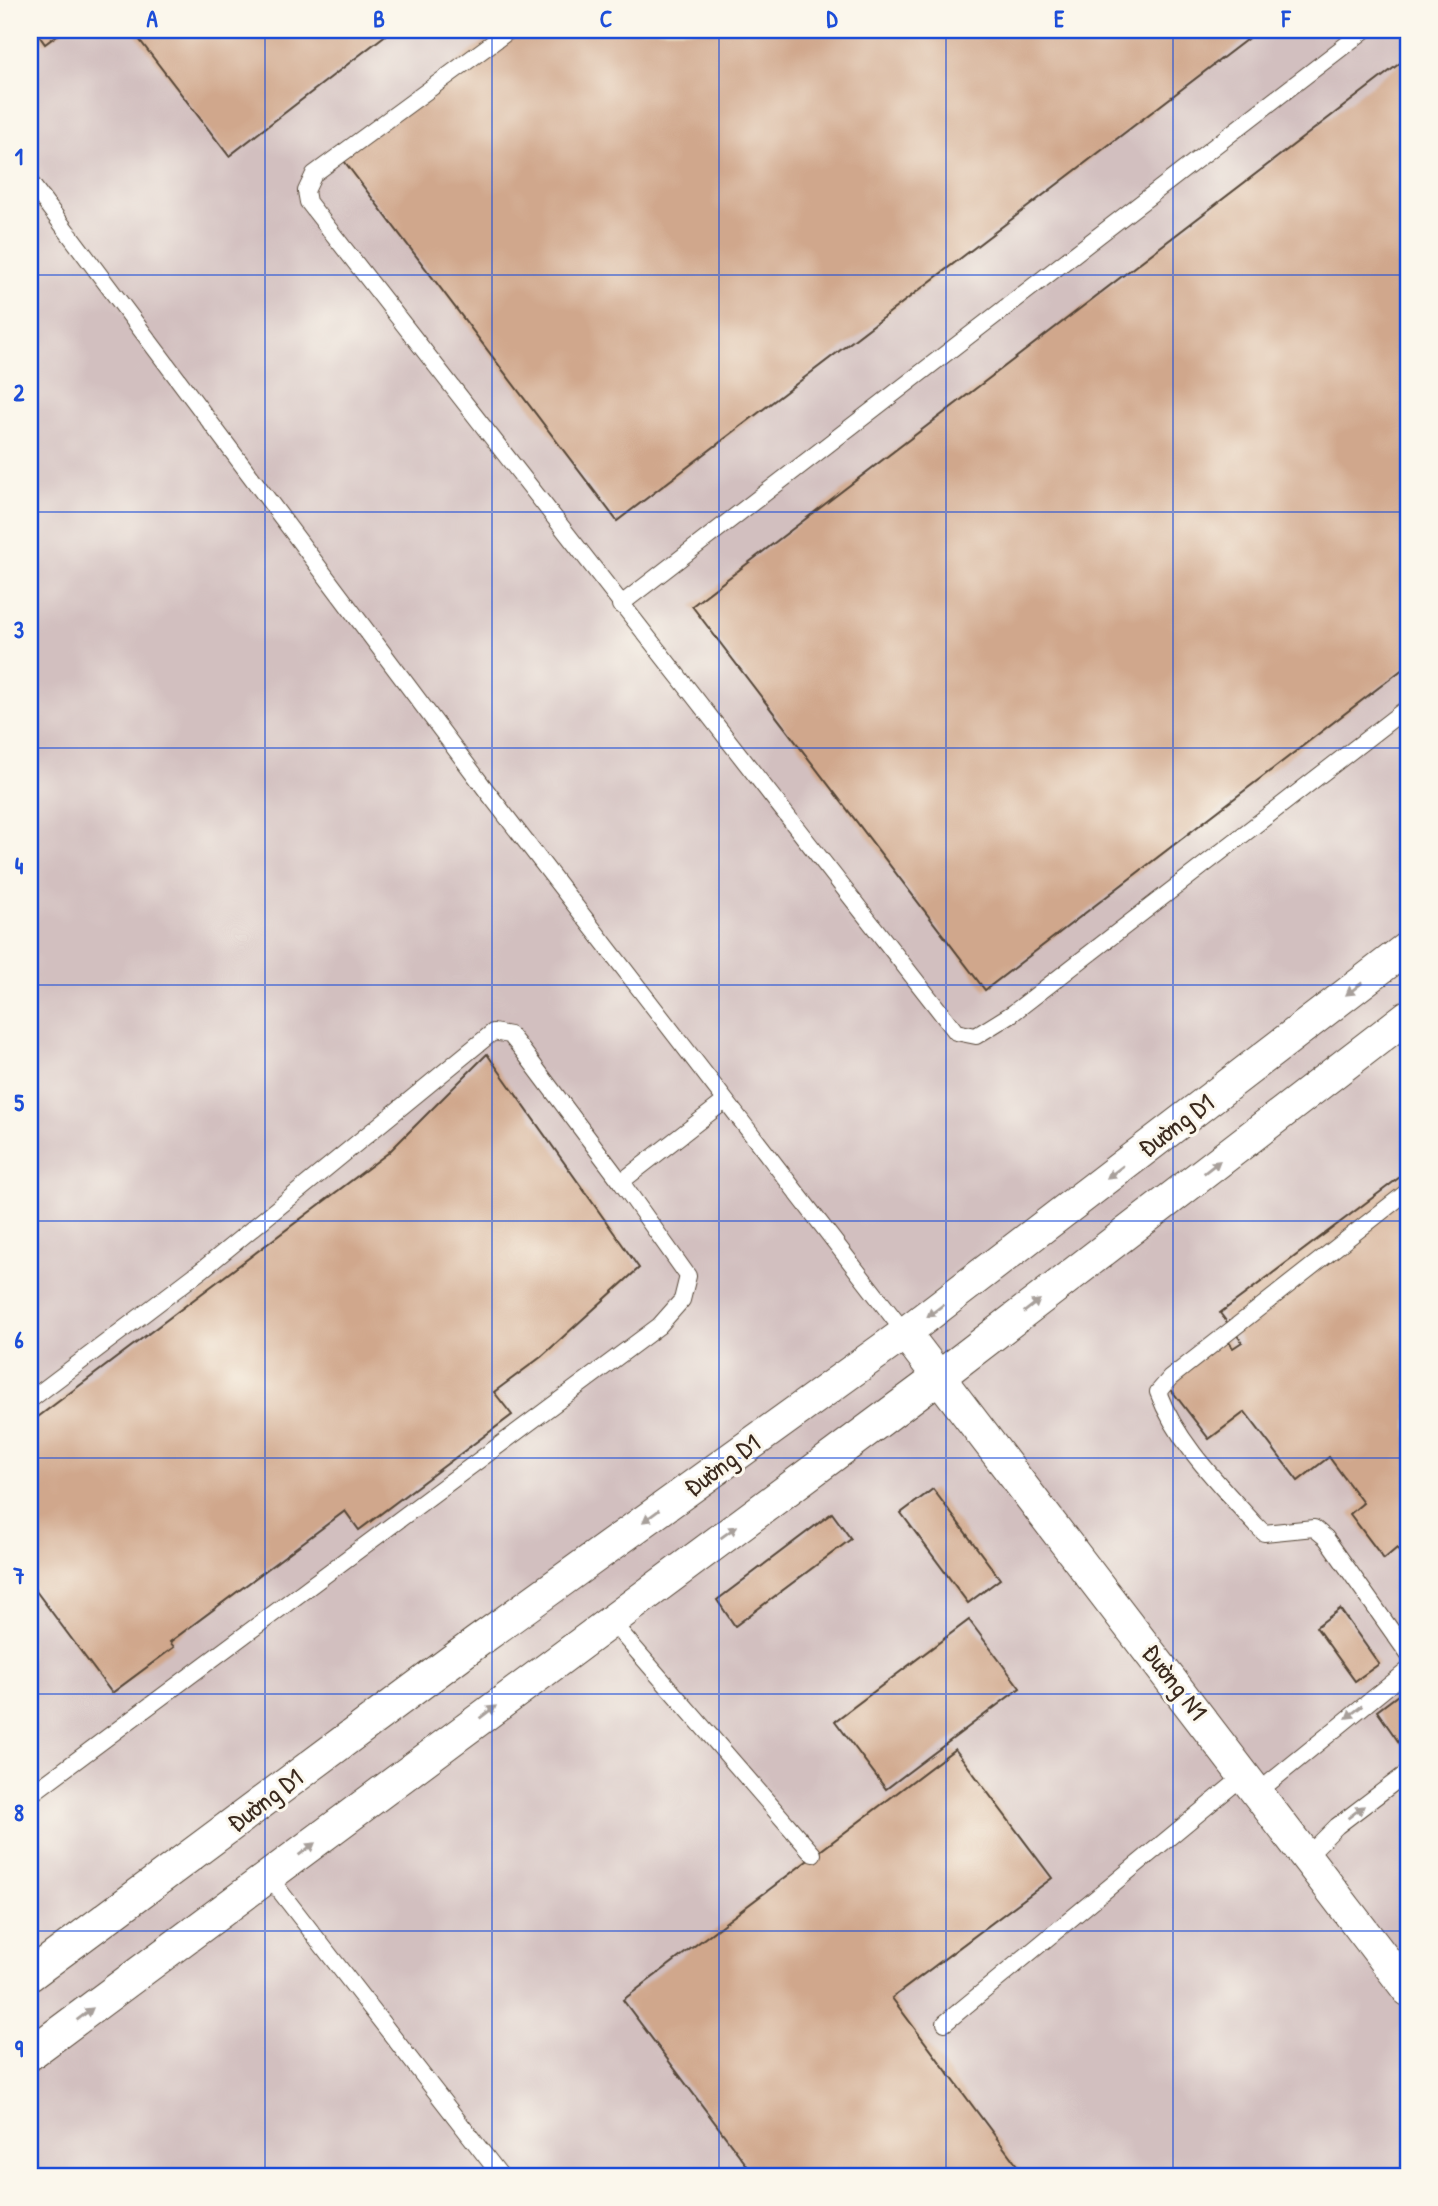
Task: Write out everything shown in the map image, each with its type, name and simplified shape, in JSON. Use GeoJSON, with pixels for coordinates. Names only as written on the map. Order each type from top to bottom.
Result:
{"type":"FeatureCollection","features":[{"type":"Feature","properties":{"kind":"street","name":"Đường D1"},"geometry":{"type":"LineString","coordinates":[[30,1975],[477,1642],[905,1333],[1408,947]]}},
{"type":"Feature","properties":{"kind":"street"},"geometry":{"type":"LineString","coordinates":[[30,2054],[939,1377],[1408,1016]]}},
{"type":"Feature","properties":{"kind":"street","name":"Đường N1"},"geometry":{"type":"LineString","coordinates":[[905,1333],[1408,1990]]}},
{"type":"Feature","properties":{"kind":"lane"},"geometry":{"type":"LineString","coordinates":[[510,30],[314,174],[306,191],[308,202],[956,1032],[976,1036],[1013,1013],[1408,707]]}},
{"type":"Feature","properties":{"kind":"lane"},"geometry":{"type":"LineString","coordinates":[[620,605],[1366,30]]}},
{"type":"Feature","properties":{"kind":"lane"},"geometry":{"type":"LineString","coordinates":[[30,182],[489,794],[905,1333]]}},
{"type":"Feature","properties":{"kind":"lane"},"geometry":{"type":"LineString","coordinates":[[30,1400],[203,1269],[493,1032],[510,1035],[688,1276],[682,1300],[659,1326],[30,1795]]}},
{"type":"Feature","properties":{"kind":"lane"},"geometry":{"type":"LineString","coordinates":[[621,1182],[725,1101]]}},
{"type":"Feature","properties":{"kind":"lane"},"geometry":{"type":"LineString","coordinates":[[1408,1191],[1170,1378],[1158,1392],[1165,1411],[1201,1462],[1256,1525],[1264,1533],[1314,1528],[1326,1538],[1408,1654]]}},
{"type":"Feature","properties":{"kind":"lane"},"geometry":{"type":"LineString","coordinates":[[610,1620],[813,1854]]}},
{"type":"Feature","properties":{"kind":"lane"},"geometry":{"type":"LineString","coordinates":[[945,2024],[1252,1783],[1408,1670]]}},
{"type":"Feature","properties":{"kind":"lane"},"geometry":{"type":"LineString","coordinates":[[1307,1856],[1337,1826],[1408,1772]]}},
{"type":"Feature","properties":{"kind":"lane"},"geometry":{"type":"LineString","coordinates":[[269,1877],[501,2176]]}},
{"type":"Feature","properties":{"kind":"shaded area"},"geometry":{"type":"Polygon","coordinates":[[[30,30],[1408,30],[1408,2176],[30,2176],[30,30]]]}},
{"type":"Feature","properties":{"kind":"building"},"geometry":{"type":"Polygon","coordinates":[[[35,30],[64,30],[45,44],[35,30]]]}},
{"type":"Feature","properties":{"kind":"building"},"geometry":{"type":"Polygon","coordinates":[[[132,30],[392,30],[229,156],[132,30]]]}},
{"type":"Feature","properties":{"kind":"building"},"geometry":{"type":"Polygon","coordinates":[[[499,30],[1259,30],[617,521],[338,153],[499,30]]]}},
{"type":"Feature","properties":{"kind":"building"},"geometry":{"type":"Polygon","coordinates":[[[1408,57],[1408,665],[985,990],[692,606],[1408,57]]]}},
{"type":"Feature","properties":{"kind":"building"},"geometry":{"type":"Polygon","coordinates":[[[487,1054],[639,1268],[541,1357],[494,1392],[512,1415],[359,1530],[345,1511],[170,1642],[174,1647],[112,1693],[30,1583],[30,1423],[388,1153],[487,1054]]]}},
{"type":"Feature","properties":{"kind":"building"},"geometry":{"type":"Polygon","coordinates":[[[1408,1171],[1408,1563],[1397,1548],[1384,1559],[1350,1514],[1363,1503],[1329,1457],[1298,1481],[1245,1412],[1209,1439],[1166,1383],[1226,1338],[1233,1348],[1242,1342],[1220,1313],[1408,1171]]]}},
{"type":"Feature","properties":{"kind":"building"},"geometry":{"type":"Polygon","coordinates":[[[933,1489],[1000,1579],[968,1603],[901,1513],[933,1489]]]}},
{"type":"Feature","properties":{"kind":"building"},"geometry":{"type":"Polygon","coordinates":[[[832,1513],[851,1539],[735,1626],[717,1600],[832,1513]]]}},
{"type":"Feature","properties":{"kind":"building"},"geometry":{"type":"Polygon","coordinates":[[[1340,1609],[1379,1664],[1355,1681],[1316,1627],[1340,1609]]]}},
{"type":"Feature","properties":{"kind":"building"},"geometry":{"type":"Polygon","coordinates":[[[969,1620],[1020,1688],[886,1789],[835,1721],[969,1620]]]}},
{"type":"Feature","properties":{"kind":"building"},"geometry":{"type":"Polygon","coordinates":[[[1406,1689],[1408,1739],[1400,1744],[1377,1711],[1406,1689]]]}},
{"type":"Feature","properties":{"kind":"building"},"geometry":{"type":"Polygon","coordinates":[[[955,1749],[1052,1878],[892,1998],[1025,2176],[755,2176],[623,2000],[955,1749]]]}}]}
